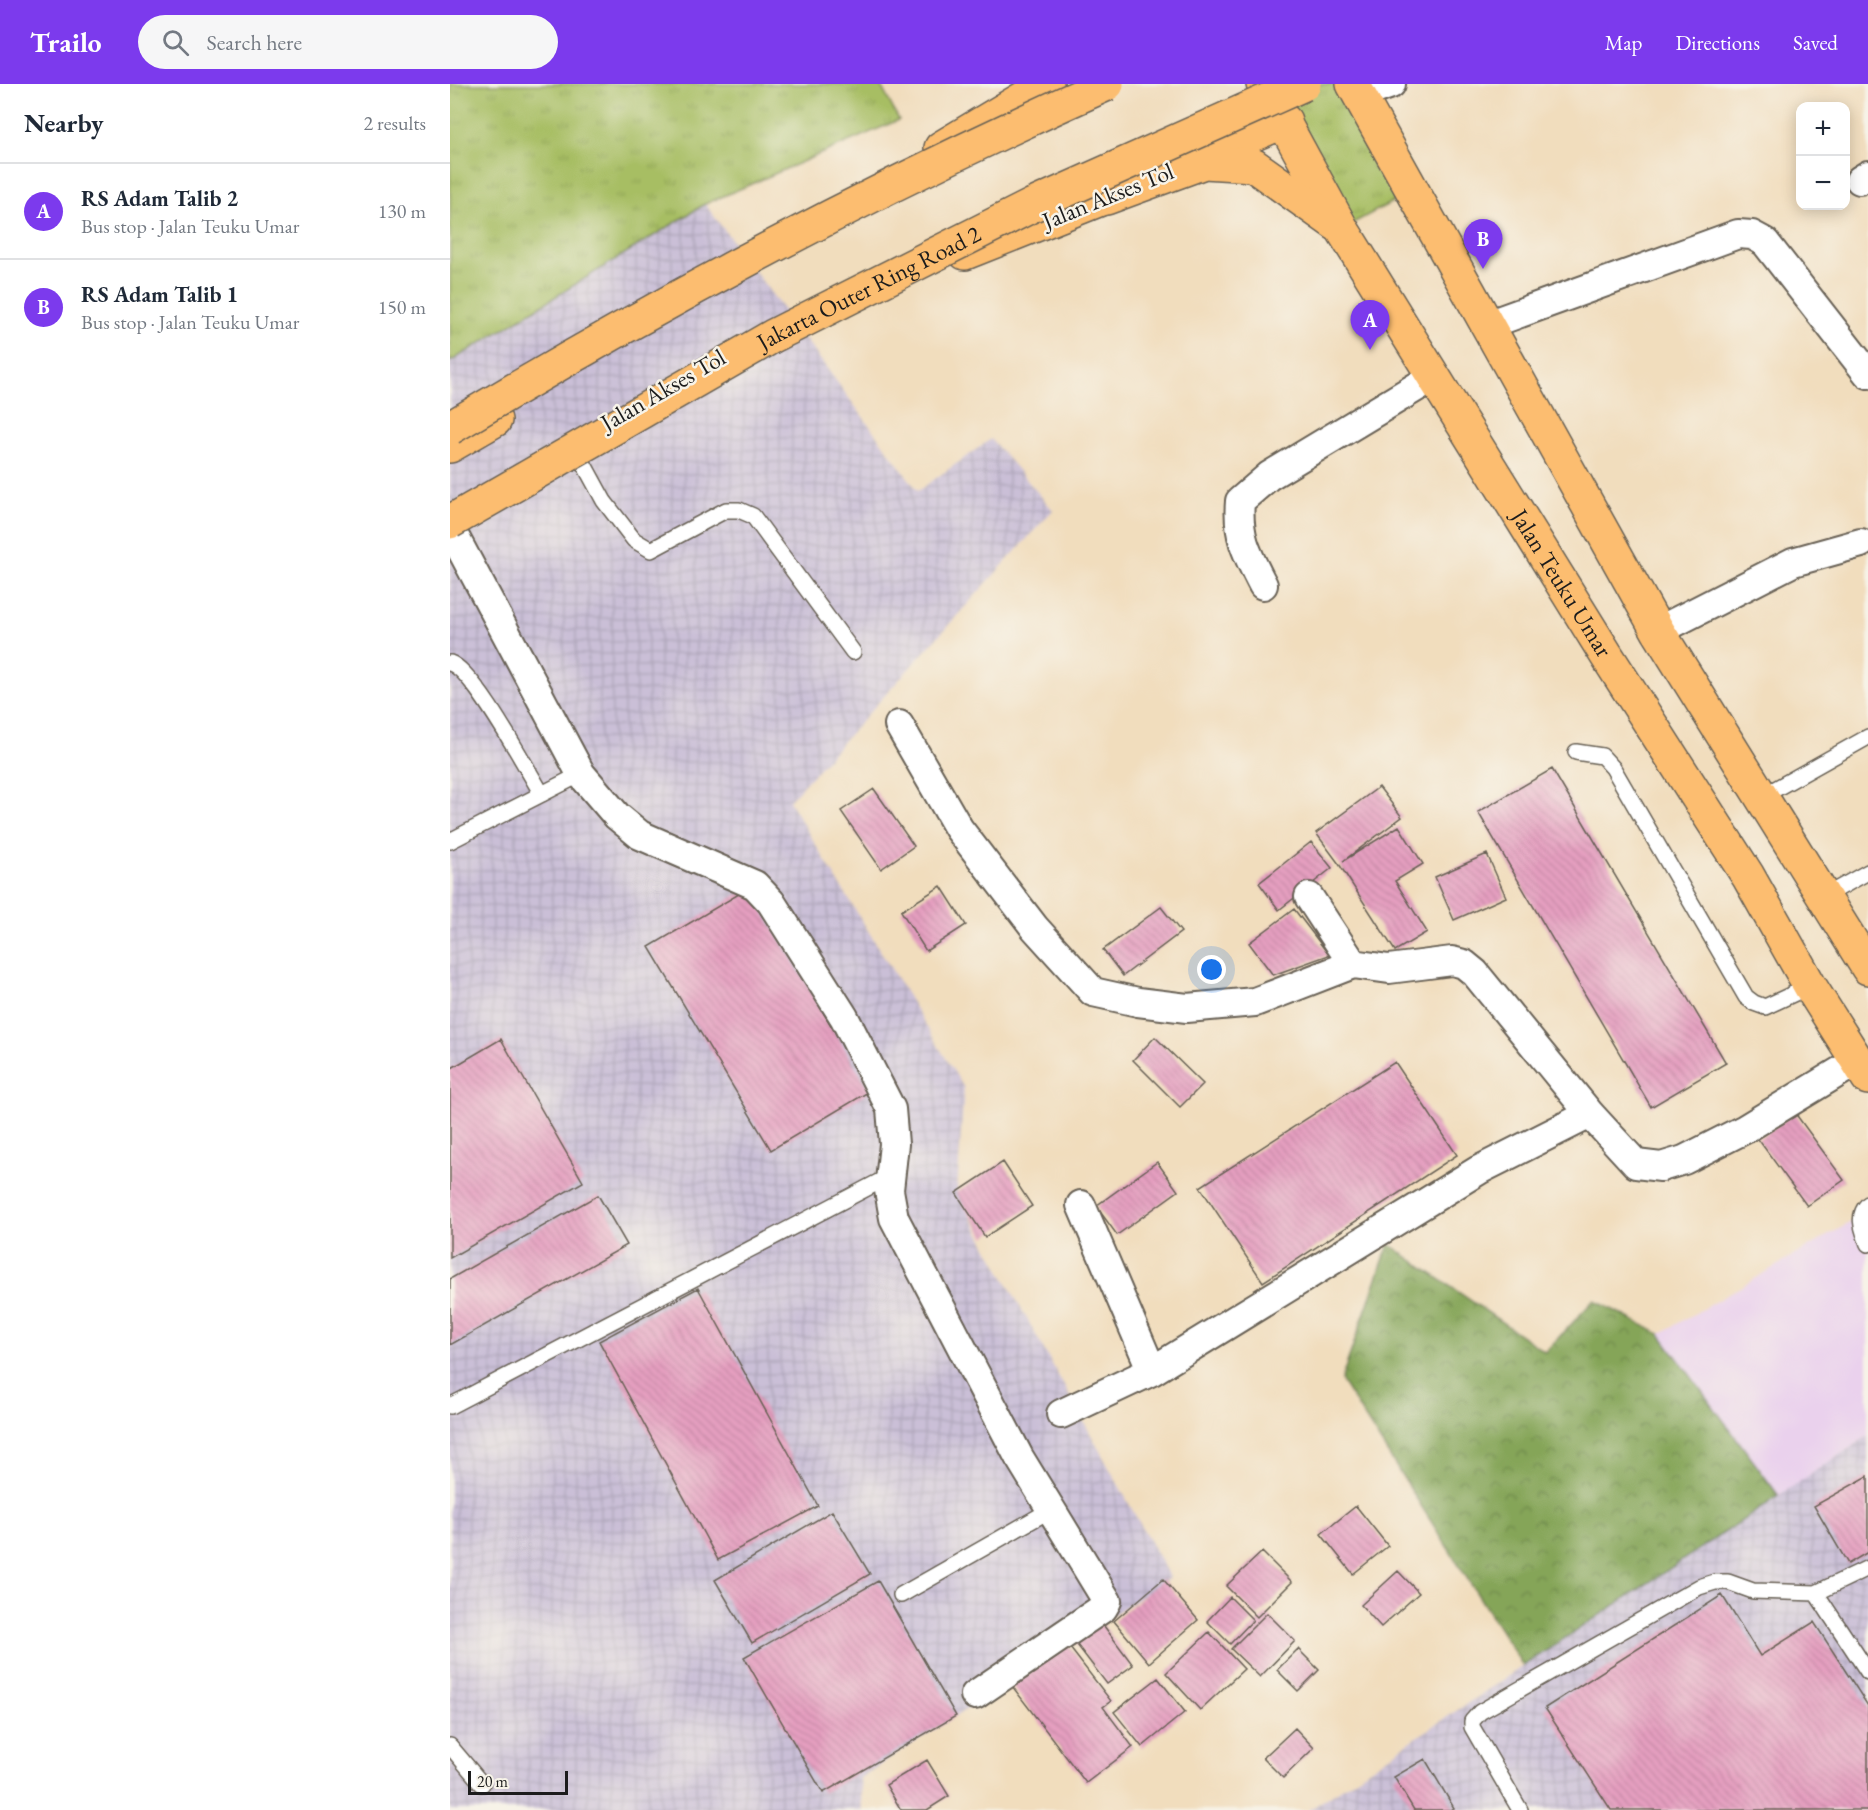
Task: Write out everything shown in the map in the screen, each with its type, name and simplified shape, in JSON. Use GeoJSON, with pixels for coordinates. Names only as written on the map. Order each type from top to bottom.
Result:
{"type":"FeatureCollection","features":[{"type":"Feature","properties":{"kind":"main road"},"geometry":{"type":"LineString","coordinates":[[450,447],[1047,84]]}},
{"type":"Feature","properties":{"kind":"main road"},"geometry":{"type":"LineString","coordinates":[[450,428],[735,265],[998,133],[1107,84]]}},
{"type":"Feature","properties":{"kind":"main road","name":"Jalan Teuku Umar"},"geometry":{"type":"LineString","coordinates":[[1263,84],[1342,229],[1607,656],[1748,876],[1810,986],[1863,1069]]}},
{"type":"Feature","properties":{"kind":"main road"},"geometry":{"type":"LineString","coordinates":[[1285,121],[1293,84]]}},
{"type":"Feature","properties":{"kind":"main road","name":"Jakarta Outer Ring Road 2"},"geometry":{"type":"LineString","coordinates":[[450,522],[773,336],[1033,206],[1304,84]]}},
{"type":"Feature","properties":{"kind":"main road"},"geometry":{"type":"LineString","coordinates":[[1357,90],[1658,632],[1868,968]]}},
{"type":"Feature","properties":{"kind":"main road","name":"Jalan Akses Tol"},"geometry":{"type":"LineString","coordinates":[[450,513],[770,329],[1106,198],[1285,121]]}},
{"type":"Feature","properties":{"kind":"main road"},"geometry":{"type":"LineString","coordinates":[[1106,198],[1204,162],[1253,165],[1342,229]]}},
{"type":"Feature","properties":{"kind":"main road"},"geometry":{"type":"LineString","coordinates":[[1748,876],[1792,849]]}},
{"type":"Feature","properties":{"kind":"street"},"geometry":{"type":"LineString","coordinates":[[1357,90],[1391,84]]}},
{"type":"Feature","properties":{"kind":"street"},"geometry":{"type":"LineString","coordinates":[[1487,325],[1738,234],[1752,235],[1766,242],[1868,374]]}},
{"type":"Feature","properties":{"kind":"street"},"geometry":{"type":"LineString","coordinates":[[1263,585],[1246,552],[1238,522],[1240,501],[1269,476],[1433,377]]}},
{"type":"Feature","properties":{"kind":"street"},"geometry":{"type":"LineString","coordinates":[[450,528],[581,774],[617,816],[640,835],[670,846],[755,885],[771,902],[844,1017],[891,1109],[894,1144],[889,1190],[894,1218],[1019,1457],[1107,1598],[1107,1603],[1103,1608],[975,1695]]}},
{"type":"Feature","properties":{"kind":"street"},"geometry":{"type":"LineString","coordinates":[[1658,632],[1793,561],[1862,543]]}},
{"type":"Feature","properties":{"kind":"street"},"geometry":{"type":"LineString","coordinates":[[899,725],[959,829],[1035,928],[1093,992],[1137,1002],[1187,1008],[1256,1002],[1353,964],[1389,969],[1452,961],[1464,964],[1475,973],[1590,1114],[1636,1164],[1661,1167],[1684,1160],[1863,1069]]}},
{"type":"Feature","properties":{"kind":"street"},"geometry":{"type":"LineString","coordinates":[[1309,897],[1353,964]]}},
{"type":"Feature","properties":{"kind":"street"},"geometry":{"type":"LineString","coordinates":[[1061,1414],[1152,1371],[1479,1170],[1590,1114]]}},
{"type":"Feature","properties":{"kind":"street"},"geometry":{"type":"LineString","coordinates":[[1081,1204],[1152,1371]]}},
{"type":"Feature","properties":{"kind":"lane"},"geometry":{"type":"LineString","coordinates":[[572,442],[604,501],[634,540],[651,550],[726,510],[739,510],[753,516],[853,652]]}},
{"type":"Feature","properties":{"kind":"lane"},"geometry":{"type":"LineString","coordinates":[[450,663],[457,665],[481,692],[542,794]]}},
{"type":"Feature","properties":{"kind":"lane"},"geometry":{"type":"LineString","coordinates":[[1761,796],[1868,737]]}},
{"type":"Feature","properties":{"kind":"lane"},"geometry":{"type":"LineString","coordinates":[[1576,752],[1602,756],[1613,768],[1746,997],[1765,1007],[1810,986]]}},
{"type":"Feature","properties":{"kind":"lane"},"geometry":{"type":"LineString","coordinates":[[450,841],[581,774]]}},
{"type":"Feature","properties":{"kind":"lane"},"geometry":{"type":"LineString","coordinates":[[1823,897],[1868,872]]}},
{"type":"Feature","properties":{"kind":"lane"},"geometry":{"type":"LineString","coordinates":[[450,1406],[890,1176]]}},
{"type":"Feature","properties":{"kind":"lane"},"geometry":{"type":"LineString","coordinates":[[1868,1204],[1864,1207],[1860,1220],[1868,1244]]}},
{"type":"Feature","properties":{"kind":"lane"},"geometry":{"type":"LineString","coordinates":[[901,1595],[1052,1509]]}},
{"type":"Feature","properties":{"kind":"lane"},"geometry":{"type":"LineString","coordinates":[[1520,1810],[1472,1727],[1472,1721],[1480,1712],[1699,1587],[1715,1582],[1728,1582],[1753,1591],[1816,1593],[1868,1568]]}},
{"type":"Feature","properties":{"kind":"lane"},"geometry":{"type":"LineString","coordinates":[[1816,1593],[1868,1672]]}},
{"type":"Feature","properties":{"kind":"lane"},"geometry":{"type":"LineString","coordinates":[[450,1746],[482,1784]]}},
{"type":"Feature","properties":{"kind":"shaded area"},"geometry":{"type":"Polygon","coordinates":[[[705,204],[918,491],[991,439],[1053,510],[789,801],[964,1088],[957,1192],[1170,1578],[860,1778],[862,1810],[450,1810],[450,362],[705,204]]]}},
{"type":"Feature","properties":{"kind":"shaded area"},"geometry":{"type":"Polygon","coordinates":[[[1868,1212],[1868,1436],[1779,1496],[1660,1334],[1868,1212]]]}},
{"type":"Feature","properties":{"kind":"shaded area"},"geometry":{"type":"Polygon","coordinates":[[[1868,1436],[1868,1810],[1309,1810],[1523,1666],[1868,1436]]]}},
{"type":"Feature","properties":{"kind":"green space"},"geometry":{"type":"Polygon","coordinates":[[[450,84],[880,84],[899,120],[705,204],[450,362],[450,84]]]}},
{"type":"Feature","properties":{"kind":"green space"},"geometry":{"type":"Polygon","coordinates":[[[1261,84],[1353,84],[1413,191],[1342,229],[1261,84]]]}},
{"type":"Feature","properties":{"kind":"green space"},"geometry":{"type":"Polygon","coordinates":[[[1389,1244],[1545,1352],[1594,1300],[1660,1334],[1779,1496],[1523,1666],[1341,1380],[1389,1244]]]}},
{"type":"Feature","properties":{"kind":"building"},"geometry":{"type":"Polygon","coordinates":[[[1552,769],[1726,1063],[1651,1107],[1478,812],[1552,769]]]}},
{"type":"Feature","properties":{"kind":"building"},"geometry":{"type":"Polygon","coordinates":[[[1379,787],[1402,817],[1343,861],[1399,826],[1423,864],[1395,881],[1427,932],[1395,951],[1339,864],[1316,833],[1379,787]]]}},
{"type":"Feature","properties":{"kind":"building"},"geometry":{"type":"Polygon","coordinates":[[[874,789],[914,846],[881,869],[841,811],[874,789]]]}},
{"type":"Feature","properties":{"kind":"building"},"geometry":{"type":"Polygon","coordinates":[[[1311,842],[1332,868],[1279,910],[1259,883],[1311,842]]]}},
{"type":"Feature","properties":{"kind":"building"},"geometry":{"type":"Polygon","coordinates":[[[1487,854],[1506,897],[1454,920],[1435,877],[1487,854]]]}},
{"type":"Feature","properties":{"kind":"building"},"geometry":{"type":"Polygon","coordinates":[[[941,886],[966,925],[926,951],[901,911],[941,886]]]}},
{"type":"Feature","properties":{"kind":"building"},"geometry":{"type":"Polygon","coordinates":[[[749,888],[870,1091],[771,1150],[649,947],[749,888]]]}},
{"type":"Feature","properties":{"kind":"building"},"geometry":{"type":"Polygon","coordinates":[[[1161,907],[1181,932],[1123,976],[1103,950],[1161,907]]]}},
{"type":"Feature","properties":{"kind":"building"},"geometry":{"type":"Polygon","coordinates":[[[1294,909],[1329,955],[1273,975],[1249,943],[1294,909]]]}},
{"type":"Feature","properties":{"kind":"building"},"geometry":{"type":"Polygon","coordinates":[[[1155,1037],[1203,1084],[1180,1107],[1133,1060],[1155,1037]]]}},
{"type":"Feature","properties":{"kind":"building"},"geometry":{"type":"Polygon","coordinates":[[[501,1039],[583,1182],[450,1258],[450,1069],[501,1039]]]}},
{"type":"Feature","properties":{"kind":"building"},"geometry":{"type":"Polygon","coordinates":[[[1395,1062],[1457,1155],[1263,1282],[1200,1187],[1395,1062]]]}},
{"type":"Feature","properties":{"kind":"building"},"geometry":{"type":"Polygon","coordinates":[[[1795,1113],[1844,1180],[1807,1206],[1758,1139],[1795,1113]]]}},
{"type":"Feature","properties":{"kind":"building"},"geometry":{"type":"Polygon","coordinates":[[[1003,1162],[1032,1206],[985,1237],[956,1193],[1003,1162]]]}},
{"type":"Feature","properties":{"kind":"building"},"geometry":{"type":"Polygon","coordinates":[[[1157,1162],[1178,1191],[1117,1235],[1096,1206],[1157,1162]]]}},
{"type":"Feature","properties":{"kind":"building"},"geometry":{"type":"Polygon","coordinates":[[[598,1195],[627,1245],[450,1345],[450,1279],[598,1195]]]}},
{"type":"Feature","properties":{"kind":"building"},"geometry":{"type":"Polygon","coordinates":[[[698,1288],[818,1506],[718,1560],[599,1341],[698,1288]]]}},
{"type":"Feature","properties":{"kind":"building"},"geometry":{"type":"Polygon","coordinates":[[[1868,1476],[1868,1552],[1848,1564],[1814,1506],[1868,1476]]]}},
{"type":"Feature","properties":{"kind":"building"},"geometry":{"type":"Polygon","coordinates":[[[1356,1506],[1388,1546],[1353,1574],[1321,1534],[1356,1506]]]}},
{"type":"Feature","properties":{"kind":"building"},"geometry":{"type":"Polygon","coordinates":[[[832,1511],[870,1574],[752,1643],[715,1580],[832,1511]]]}},
{"type":"Feature","properties":{"kind":"building"},"geometry":{"type":"Polygon","coordinates":[[[1262,1552],[1292,1582],[1257,1617],[1226,1586],[1262,1552]]]}},
{"type":"Feature","properties":{"kind":"building"},"geometry":{"type":"Polygon","coordinates":[[[1398,1571],[1419,1593],[1381,1627],[1361,1605],[1398,1571]]]}},
{"type":"Feature","properties":{"kind":"building"},"geometry":{"type":"Polygon","coordinates":[[[1163,1579],[1198,1620],[1149,1663],[1114,1621],[1163,1579]]]}},
{"type":"Feature","properties":{"kind":"building"},"geometry":{"type":"Polygon","coordinates":[[[878,1581],[956,1716],[823,1793],[744,1657],[878,1581]]]}},
{"type":"Feature","properties":{"kind":"building"},"geometry":{"type":"Polygon","coordinates":[[[1722,1595],[1760,1656],[1814,1622],[1868,1706],[1868,1810],[1611,1810],[1545,1708],[1722,1595]]]}},
{"type":"Feature","properties":{"kind":"building"},"geometry":{"type":"Polygon","coordinates":[[[1230,1597],[1253,1620],[1230,1644],[1207,1621],[1230,1597]]]}},
{"type":"Feature","properties":{"kind":"building"},"geometry":{"type":"Polygon","coordinates":[[[1267,1613],[1295,1641],[1260,1677],[1231,1649],[1267,1613]]]}},
{"type":"Feature","properties":{"kind":"building"},"geometry":{"type":"Polygon","coordinates":[[[1101,1622],[1133,1665],[1107,1684],[1074,1641],[1101,1622]]]}},
{"type":"Feature","properties":{"kind":"building"},"geometry":{"type":"Polygon","coordinates":[[[1209,1632],[1244,1669],[1200,1710],[1166,1673],[1209,1632]]]}},
{"type":"Feature","properties":{"kind":"building"},"geometry":{"type":"Polygon","coordinates":[[[1067,1644],[1111,1701],[1103,1707],[1133,1747],[1086,1783],[1012,1686],[1067,1644]]]}},
{"type":"Feature","properties":{"kind":"building"},"geometry":{"type":"Polygon","coordinates":[[[1298,1649],[1319,1670],[1298,1691],[1277,1670],[1298,1649]]]}},
{"type":"Feature","properties":{"kind":"building"},"geometry":{"type":"Polygon","coordinates":[[[1158,1678],[1185,1712],[1142,1747],[1114,1712],[1158,1678]]]}},
{"type":"Feature","properties":{"kind":"building"},"geometry":{"type":"Polygon","coordinates":[[[1295,1728],[1314,1748],[1283,1778],[1263,1758],[1295,1728]]]}},
{"type":"Feature","properties":{"kind":"building"},"geometry":{"type":"Polygon","coordinates":[[[1425,1759],[1454,1808],[1451,1810],[1414,1810],[1394,1777],[1425,1759]]]}},
{"type":"Feature","properties":{"kind":"building"},"geometry":{"type":"Polygon","coordinates":[[[927,1760],[949,1796],[927,1810],[901,1810],[886,1785],[927,1760]]]}},
{"type":"Feature","properties":{"kind":"place","name":"RS Adam Talib 1"},"geometry":{"type":"Point","coordinates":[1483,269]}},
{"type":"Feature","properties":{"kind":"place","name":"RS Adam Talib 2"},"geometry":{"type":"Point","coordinates":[1370,350]}}]}
